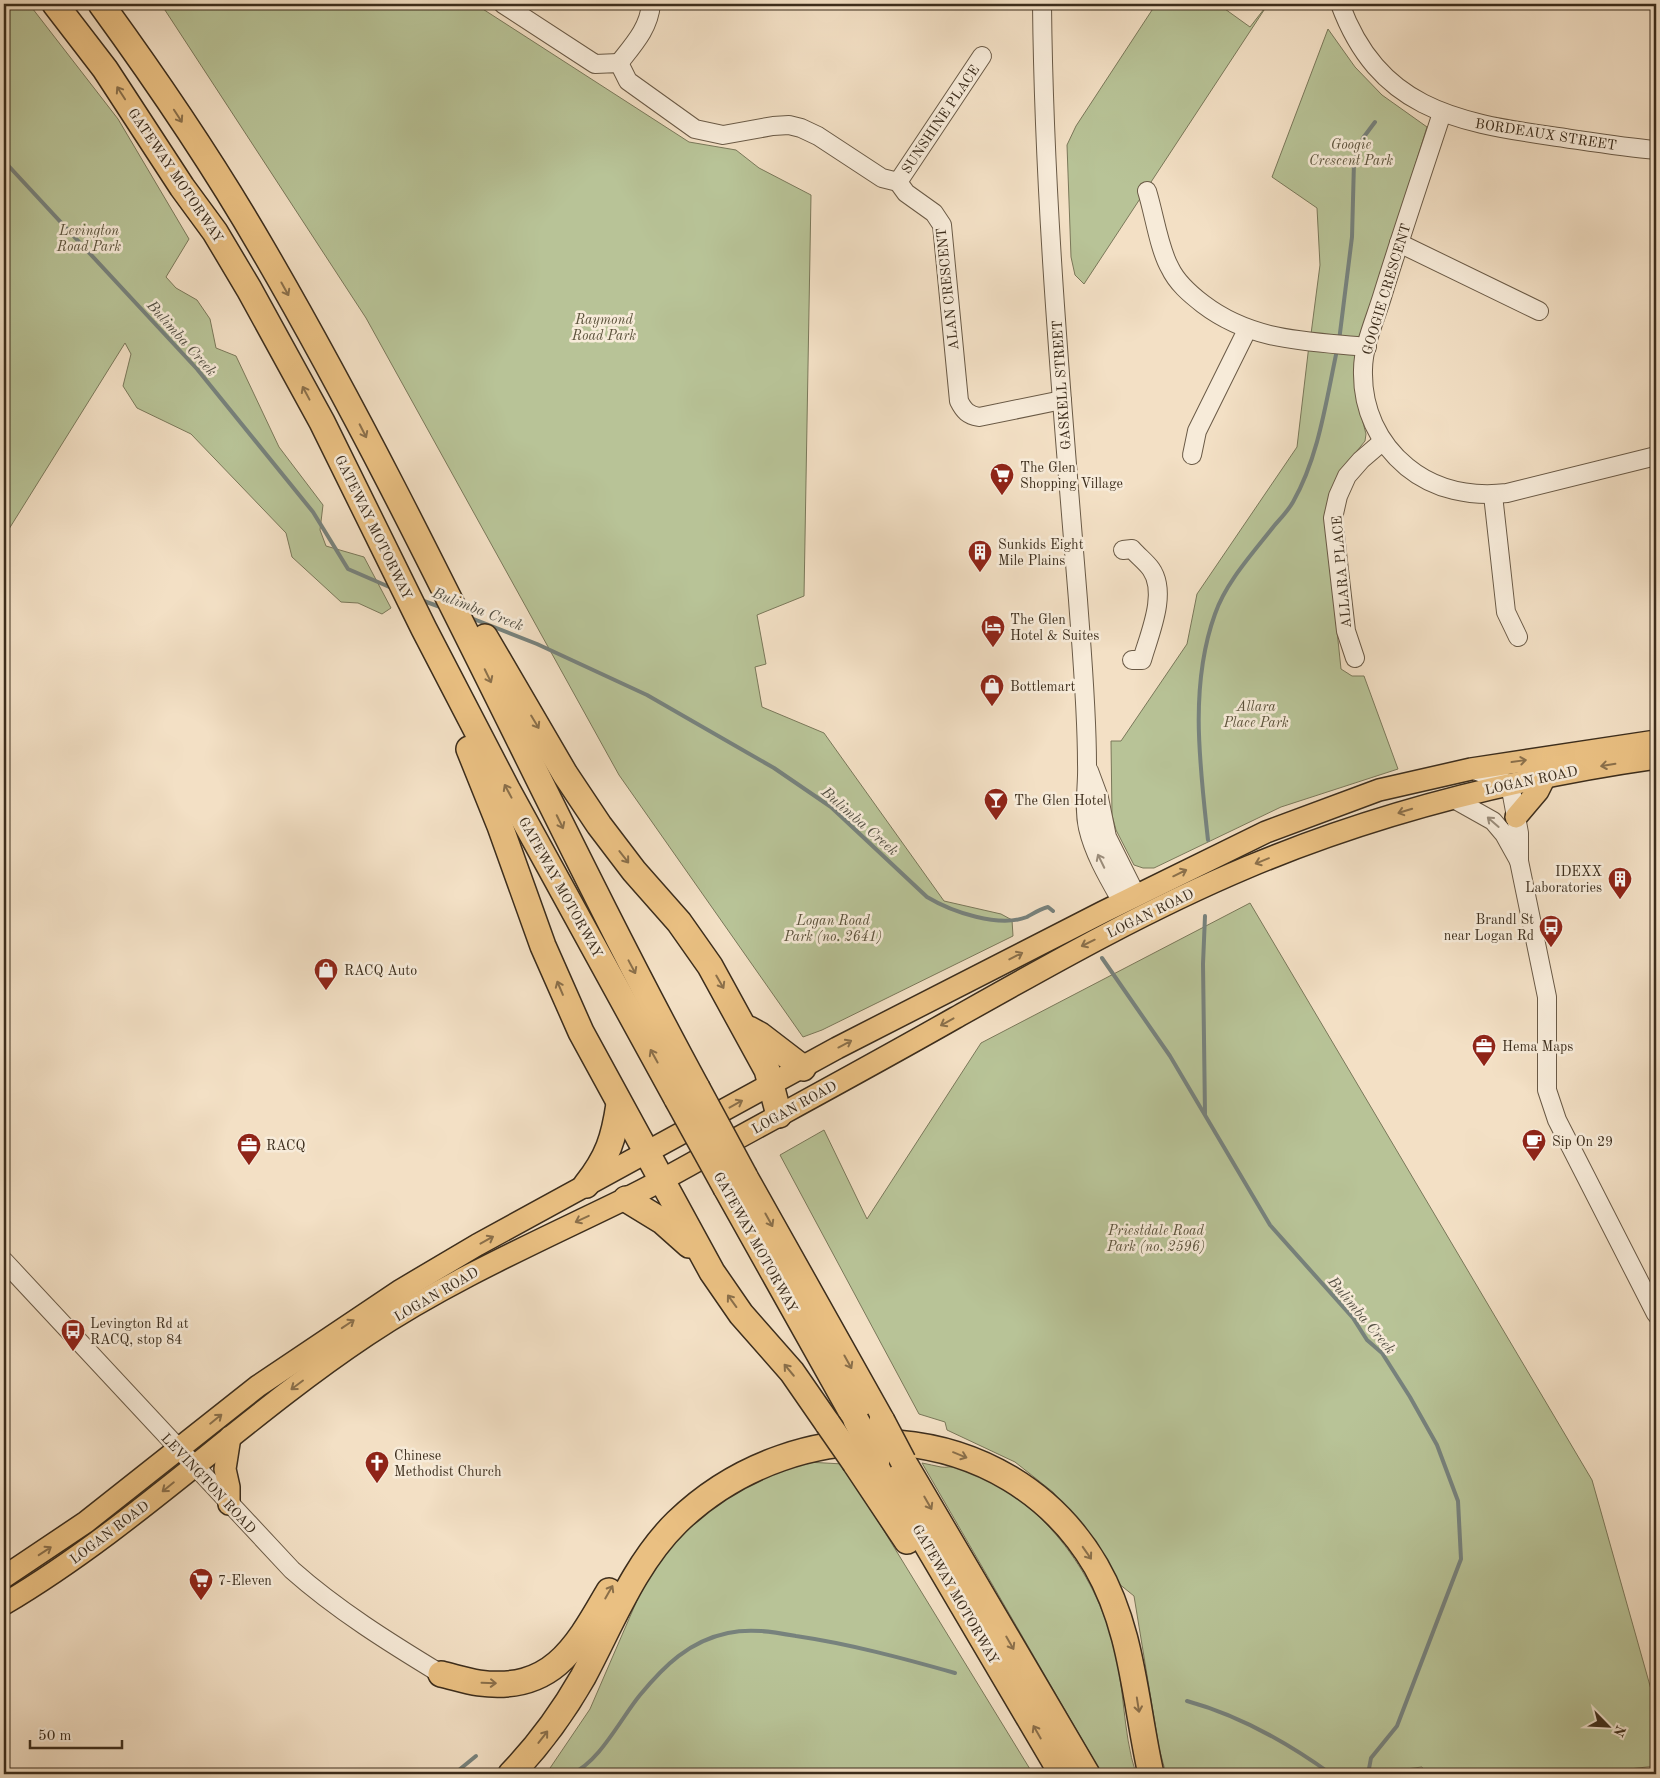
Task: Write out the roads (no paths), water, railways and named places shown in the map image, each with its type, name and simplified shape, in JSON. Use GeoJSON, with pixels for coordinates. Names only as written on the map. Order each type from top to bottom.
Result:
{"type":"FeatureCollection","features":[{"type":"Feature","properties":{"kind":"highway","name":"GATEWAY MOTORWAY"},"geometry":{"type":"LineString","coordinates":[[55,4],[105,69],[182,187],[220,240],[303,388],[389,558],[417,628],[506,789],[687,1093],[736,1183],[856,1420],[866,1461],[959,1600],[1062,1774]]}},
{"type":"Feature","properties":{"kind":"highway","name":"GATEWAY MOTORWAY"},"geometry":{"type":"LineString","coordinates":[[102,4],[146,65],[261,246],[360,424],[442,584],[475,633],[621,946],[687,1093]]}},
{"type":"Feature","properties":{"kind":"highway"},"geometry":{"type":"LineString","coordinates":[[417,628],[474,761],[563,995],[619,1104],[699,1249],[741,1314],[792,1372],[828,1424],[866,1461]]}},
{"type":"Feature","properties":{"kind":"highway"},"geometry":{"type":"LineString","coordinates":[[475,633],[598,825],[694,941],[710,966],[767,1070],[779,1115]]}},
{"type":"Feature","properties":{"kind":"highway"},"geometry":{"type":"LineString","coordinates":[[744,1027],[760,1035],[803,1068]]}},
{"type":"Feature","properties":{"kind":"highway"},"geometry":{"type":"LineString","coordinates":[[586,1185],[608,1151],[614,1136],[619,1104]]}},
{"type":"Feature","properties":{"kind":"highway","name":"GATEWAY MOTORWAY"},"geometry":{"type":"LineString","coordinates":[[736,1183],[882,1421],[1087,1774]]}},
{"type":"Feature","properties":{"kind":"highway"},"geometry":{"type":"LineString","coordinates":[[626,1198],[662,1221],[686,1244],[699,1249]]}},
{"type":"Feature","properties":{"kind":"highway"},"geometry":{"type":"LineString","coordinates":[[511,1774],[541,1740],[565,1706],[633,1582],[650,1555],[675,1524],[736,1477],[798,1452],[872,1441],[933,1447],[954,1453],[993,1470],[1029,1492],[1044,1504],[1079,1541],[1095,1564],[1120,1617],[1133,1673],[1151,1774]]}},
{"type":"Feature","properties":{"kind":"highway"},"geometry":{"type":"LineString","coordinates":[[441,1674],[478,1683],[506,1684],[536,1676],[557,1665],[581,1639],[644,1538],[676,1505],[722,1472],[759,1454],[772,1449],[798,1452]]}},
{"type":"Feature","properties":{"kind":"main road","name":"LOGAN ROAD"},"geometry":{"type":"LineString","coordinates":[[4,1577],[86,1522],[258,1386],[361,1315],[455,1258],[772,1084],[1129,899],[1222,852],[1301,817],[1380,790],[1471,769],[1656,741]]}},
{"type":"Feature","properties":{"kind":"main road","name":"LOGAN ROAD"},"geometry":{"type":"LineString","coordinates":[[4,1604],[80,1555],[336,1356],[402,1313],[496,1260],[662,1180],[1067,954],[1139,918],[1276,856],[1365,824],[1452,798],[1507,785],[1656,758]]}},
{"type":"Feature","properties":{"kind":"main road"},"geometry":{"type":"LineString","coordinates":[[1516,817],[1538,791],[1545,777]]}},
{"type":"Feature","properties":{"kind":"main road","name":"GASKELL STREET"},"geometry":{"type":"LineString","coordinates":[[1129,899],[1139,918]]}},
{"type":"Feature","properties":{"kind":"main road"},"geometry":{"type":"LineString","coordinates":[[229,1504],[229,1487],[225,1469],[230,1437]]}},
{"type":"Feature","properties":{"kind":"street"},"geometry":{"type":"LineString","coordinates":[[503,4],[595,64],[619,63],[642,33],[651,4]]}},
{"type":"Feature","properties":{"kind":"street","name":"GASKELL STREET"},"geometry":{"type":"LineString","coordinates":[[1042,4],[1043,69],[1062,400],[1078,604],[1088,766],[1084,797],[1088,829],[1098,856],[1112,883],[1129,899]]}},
{"type":"Feature","properties":{"kind":"street","name":"BORDEAUX STREET"},"geometry":{"type":"LineString","coordinates":[[1340,4],[1348,27],[1377,68],[1415,100],[1442,113],[1464,121],[1495,128],[1656,150]]}},
{"type":"Feature","properties":{"kind":"street","name":"SUNSHINE PLACE"},"geometry":{"type":"LineString","coordinates":[[898,182],[982,56]]}},
{"type":"Feature","properties":{"kind":"street","name":"ALAN CRESCENT"},"geometry":{"type":"LineString","coordinates":[[619,63],[628,81],[695,128],[723,135],[773,126],[789,125],[801,128],[818,136],[882,178],[898,182],[906,193],[934,213],[942,225],[959,401],[964,411],[972,416],[994,414],[1062,400]]}},
{"type":"Feature","properties":{"kind":"street","name":"GOOGIE CRESCENT"},"geometry":{"type":"LineString","coordinates":[[1442,113],[1399,243],[1362,369],[1368,411],[1382,442],[1407,467],[1431,482],[1450,490],[1493,495],[1656,456]]}},
{"type":"Feature","properties":{"kind":"street"},"geometry":{"type":"LineString","coordinates":[[1147,191],[1168,266],[1176,279],[1210,309],[1247,330],[1306,341],[1367,347]]}},
{"type":"Feature","properties":{"kind":"street"},"geometry":{"type":"LineString","coordinates":[[1399,243],[1539,311]]}},
{"type":"Feature","properties":{"kind":"street"},"geometry":{"type":"LineString","coordinates":[[1192,455],[1196,432],[1247,330]]}},
{"type":"Feature","properties":{"kind":"street","name":"ALLARA PLACE"},"geometry":{"type":"LineString","coordinates":[[1355,658],[1346,631],[1334,518],[1338,496],[1347,476],[1361,460],[1382,442]]}},
{"type":"Feature","properties":{"kind":"street"},"geometry":{"type":"LineString","coordinates":[[1493,495],[1506,612],[1518,637]]}},
{"type":"Feature","properties":{"kind":"street"},"geometry":{"type":"LineString","coordinates":[[1123,550],[1132,549],[1151,570],[1155,579],[1157,611],[1142,660],[1132,660]]}},
{"type":"Feature","properties":{"kind":"street","name":"GASKELL STREET"},"geometry":{"type":"LineString","coordinates":[[1088,766],[1099,798],[1106,838],[1129,899]]}},
{"type":"Feature","properties":{"kind":"street"},"geometry":{"type":"LineString","coordinates":[[1471,769],[1498,778],[1507,785],[1512,795],[1519,833],[1519,861],[1547,997],[1547,1090],[1557,1120],[1656,1314]]}},
{"type":"Feature","properties":{"kind":"street"},"geometry":{"type":"LineString","coordinates":[[1452,798],[1493,821],[1504,834],[1519,861]]}},
{"type":"Feature","properties":{"kind":"street"},"geometry":{"type":"LineString","coordinates":[[1094,917],[1106,901],[1112,883]]}},
{"type":"Feature","properties":{"kind":"street","name":"LEVINGTON ROAD"},"geometry":{"type":"LineString","coordinates":[[4,1261],[278,1557],[311,1587],[441,1674]]}},
{"type":"Feature","properties":{"kind":"waterway"},"geometry":{"type":"LineString","coordinates":[[1339,341],[1352,237],[1354,162],[1363,138],[1375,122]]}},
{"type":"Feature","properties":{"kind":"waterway","name":"Bulimba Creek"},"geometry":{"type":"LineString","coordinates":[[4,161],[197,369],[313,512],[348,569],[394,589]]}},
{"type":"Feature","properties":{"kind":"waterway"},"geometry":{"type":"LineString","coordinates":[[1208,840],[1202,784],[1199,726],[1199,698],[1207,641],[1220,602],[1233,579],[1289,509],[1302,484],[1321,428],[1337,350]]}},
{"type":"Feature","properties":{"kind":"waterway","name":"Bulimba Creek"},"geometry":{"type":"LineString","coordinates":[[421,600],[443,608]]}},
{"type":"Feature","properties":{"kind":"waterway","name":"Bulimba Creek"},"geometry":{"type":"LineString","coordinates":[[471,618],[537,644],[647,695],[774,768],[831,807],[927,897],[937,903],[976,917],[1003,921],[1027,917],[1048,907],[1053,911]]}},
{"type":"Feature","properties":{"kind":"waterway"},"geometry":{"type":"LineString","coordinates":[[1205,916],[1203,964],[1205,1114]]}},
{"type":"Feature","properties":{"kind":"waterway","name":"Bulimba Creek"},"geometry":{"type":"LineString","coordinates":[[1102,958],[1170,1056],[1270,1225],[1353,1318],[1367,1340],[1382,1353],[1437,1445],[1458,1501],[1461,1559],[1397,1726],[1371,1758],[1368,1774]]}},
{"type":"Feature","properties":{"kind":"waterway"},"geometry":{"type":"LineString","coordinates":[[571,1774],[591,1760],[609,1739],[640,1695],[658,1674],[678,1656],[701,1642],[728,1633],[762,1631],[816,1639],[876,1652],[955,1673]]}},
{"type":"Feature","properties":{"kind":"waterway"},"geometry":{"type":"LineString","coordinates":[[1187,1701],[1225,1714],[1262,1731],[1298,1751],[1331,1774]]}},
{"type":"Feature","properties":{"kind":"waterway"},"geometry":{"type":"LineString","coordinates":[[454,1774],[476,1756]]}},
{"type":"Feature","properties":{"kind":"place","name":"The Glen Shopping Village"},"geometry":{"type":"Point","coordinates":[1002,496]}},
{"type":"Feature","properties":{"kind":"place","name":"Sunkids Eight Mile Plains"},"geometry":{"type":"Point","coordinates":[980,573]}},
{"type":"Feature","properties":{"kind":"place","name":"The Glen Hotel & Suites"},"geometry":{"type":"Point","coordinates":[993,648]}},
{"type":"Feature","properties":{"kind":"place","name":"Bottlemart"},"geometry":{"type":"Point","coordinates":[992,707]}},
{"type":"Feature","properties":{"kind":"place","name":"The Glen Hotel"},"geometry":{"type":"Point","coordinates":[996,821]}},
{"type":"Feature","properties":{"kind":"place","name":"IDEXX Laboratories"},"geometry":{"type":"Point","coordinates":[1620,900]}},
{"type":"Feature","properties":{"kind":"place","name":"Brandl St near Logan Rd"},"geometry":{"type":"Point","coordinates":[1551,948]}},
{"type":"Feature","properties":{"kind":"place","name":"RACQ Auto"},"geometry":{"type":"Point","coordinates":[326,991]}},
{"type":"Feature","properties":{"kind":"place","name":"Hema Maps"},"geometry":{"type":"Point","coordinates":[1484,1067]}},
{"type":"Feature","properties":{"kind":"place","name":"Sip On 29"},"geometry":{"type":"Point","coordinates":[1534,1162]}},
{"type":"Feature","properties":{"kind":"place","name":"RACQ"},"geometry":{"type":"Point","coordinates":[249,1166]}},
{"type":"Feature","properties":{"kind":"place","name":"Levington Rd at RACQ, stop 84"},"geometry":{"type":"Point","coordinates":[73,1352]}},
{"type":"Feature","properties":{"kind":"place","name":"Chinese Methodist Church"},"geometry":{"type":"Point","coordinates":[377,1484]}},
{"type":"Feature","properties":{"kind":"place","name":"7-Eleven"},"geometry":{"type":"Point","coordinates":[201,1601]}},
{"type":"Feature","properties":{"kind":"park label","name":"Googie Crescent Park"},"geometry":{"type":"Point","coordinates":[1351,152]}},
{"type":"Feature","properties":{"kind":"park label","name":"Levington Road Park"},"geometry":{"type":"Point","coordinates":[89,238]}},
{"type":"Feature","properties":{"kind":"park label","name":"Raymond Road Park"},"geometry":{"type":"Point","coordinates":[604,328]}},
{"type":"Feature","properties":{"kind":"park label","name":"Allara Place Park"},"geometry":{"type":"Point","coordinates":[1256,714]}},
{"type":"Feature","properties":{"kind":"park label","name":"Logan Road Park (no. 2641)"},"geometry":{"type":"Point","coordinates":[833,928]}},
{"type":"Feature","properties":{"kind":"park label","name":"Priestdale Road Park (no. 2596)"},"geometry":{"type":"Point","coordinates":[1156,1238]}}]}
